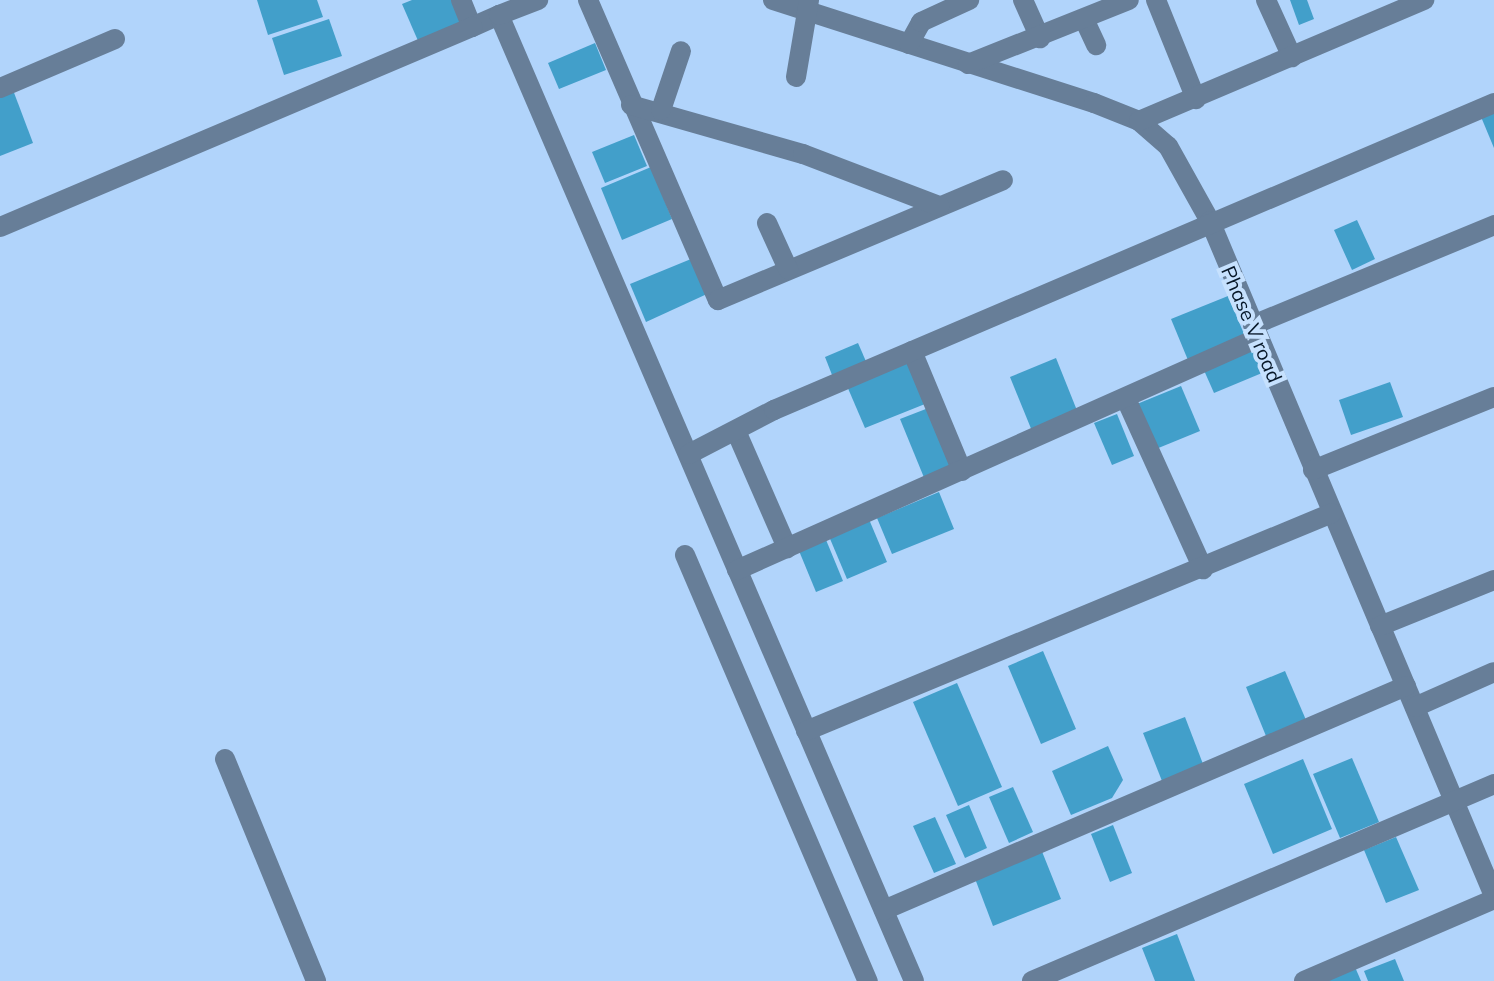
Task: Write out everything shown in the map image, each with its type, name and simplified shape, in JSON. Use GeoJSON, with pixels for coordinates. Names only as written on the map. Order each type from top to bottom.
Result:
{"type":"FeatureCollection","features":[{"type":"Feature","properties":{"kind":"street"},"geometry":{"type":"LineString","coordinates":[[461,0],[472,27]]}},
{"type":"Feature","properties":{"kind":"street"},"geometry":{"type":"LineString","coordinates":[[0,227],[538,0]]}},
{"type":"Feature","properties":{"kind":"street"},"geometry":{"type":"LineString","coordinates":[[588,0],[716,299],[1003,180]]}},
{"type":"Feature","properties":{"kind":"street","name":"Phase V road"},"geometry":{"type":"LineString","coordinates":[[773,0],[809,6],[909,44],[1139,121],[1168,146],[1210,221],[1455,803],[1486,858],[1494,898]]}},
{"type":"Feature","properties":{"kind":"street"},"geometry":{"type":"LineString","coordinates":[[909,44],[929,7],[969,0]]}},
{"type":"Feature","properties":{"kind":"street"},"geometry":{"type":"LineString","coordinates":[[1023,0],[1040,38]]}},
{"type":"Feature","properties":{"kind":"street"},"geometry":{"type":"LineString","coordinates":[[968,64],[1040,38],[1129,0]]}},
{"type":"Feature","properties":{"kind":"street"},"geometry":{"type":"LineString","coordinates":[[1156,0],[1196,99]]}},
{"type":"Feature","properties":{"kind":"street"},"geometry":{"type":"LineString","coordinates":[[1266,0],[1292,57]]}},
{"type":"Feature","properties":{"kind":"street"},"geometry":{"type":"LineString","coordinates":[[1139,121],[1424,0]]}},
{"type":"Feature","properties":{"kind":"street"},"geometry":{"type":"LineString","coordinates":[[796,77],[809,6]]}},
{"type":"Feature","properties":{"kind":"street"},"geometry":{"type":"LineString","coordinates":[[499,15],[914,981]]}},
{"type":"Feature","properties":{"kind":"street"},"geometry":{"type":"LineString","coordinates":[[1084,19],[1096,45]]}},
{"type":"Feature","properties":{"kind":"street"},"geometry":{"type":"LineString","coordinates":[[0,88],[115,39]]}},
{"type":"Feature","properties":{"kind":"street"},"geometry":{"type":"LineString","coordinates":[[661,110],[681,51]]}},
{"type":"Feature","properties":{"kind":"street"},"geometry":{"type":"LineString","coordinates":[[689,454],[912,351],[1210,221],[1494,103]]}},
{"type":"Feature","properties":{"kind":"street"},"geometry":{"type":"LineString","coordinates":[[631,105],[661,110],[939,206]]}},
{"type":"Feature","properties":{"kind":"street"},"geometry":{"type":"LineString","coordinates":[[767,223],[788,269]]}},
{"type":"Feature","properties":{"kind":"street"},"geometry":{"type":"LineString","coordinates":[[737,570],[1126,399],[1256,331],[1494,225]]}},
{"type":"Feature","properties":{"kind":"street"},"geometry":{"type":"LineString","coordinates":[[912,351],[962,471]]}},
{"type":"Feature","properties":{"kind":"street"},"geometry":{"type":"LineString","coordinates":[[1313,470],[1494,397]]}},
{"type":"Feature","properties":{"kind":"street"},"geometry":{"type":"LineString","coordinates":[[1126,399],[1203,569]]}},
{"type":"Feature","properties":{"kind":"street"},"geometry":{"type":"LineString","coordinates":[[736,431],[787,548]]}},
{"type":"Feature","properties":{"kind":"street"},"geometry":{"type":"LineString","coordinates":[[806,731],[1332,513]]}},
{"type":"Feature","properties":{"kind":"street"},"geometry":{"type":"LineString","coordinates":[[685,555],[868,981]]}},
{"type":"Feature","properties":{"kind":"street"},"geometry":{"type":"LineString","coordinates":[[1380,626],[1494,580]]}},
{"type":"Feature","properties":{"kind":"street"},"geometry":{"type":"LineString","coordinates":[[1415,707],[1494,672]]}},
{"type":"Feature","properties":{"kind":"street"},"geometry":{"type":"LineString","coordinates":[[884,910],[1406,686]]}},
{"type":"Feature","properties":{"kind":"street"},"geometry":{"type":"LineString","coordinates":[[225,759],[316,981]]}},
{"type":"Feature","properties":{"kind":"street"},"geometry":{"type":"LineString","coordinates":[[1032,981],[1494,784]]}},
{"type":"Feature","properties":{"kind":"street"},"geometry":{"type":"LineString","coordinates":[[1304,981],[1494,898]]}},
{"type":"Feature","properties":{"kind":"building"},"geometry":{"type":"Polygon","coordinates":[[[257,0],[317,0],[323,17],[268,35],[257,0]]]}},
{"type":"Feature","properties":{"kind":"building"},"geometry":{"type":"Polygon","coordinates":[[[412,0],[455,0],[465,22],[419,43],[402,4],[412,0]]]}},
{"type":"Feature","properties":{"kind":"building"},"geometry":{"type":"Polygon","coordinates":[[[1290,0],[1307,0],[1314,19],[1299,25],[1290,0]]]}},
{"type":"Feature","properties":{"kind":"building"},"geometry":{"type":"Polygon","coordinates":[[[329,19],[342,56],[284,75],[272,38],[329,19]]]}},
{"type":"Feature","properties":{"kind":"building"},"geometry":{"type":"Polygon","coordinates":[[[595,43],[606,70],[559,89],[548,63],[595,43]]]}},
{"type":"Feature","properties":{"kind":"building"},"geometry":{"type":"Polygon","coordinates":[[[13,90],[33,143],[0,156],[0,95],[13,90]]]}},
{"type":"Feature","properties":{"kind":"building"},"geometry":{"type":"Polygon","coordinates":[[[1494,106],[1494,148],[1479,112],[1494,106]]]}},
{"type":"Feature","properties":{"kind":"building"},"geometry":{"type":"Polygon","coordinates":[[[634,135],[647,166],[605,183],[592,152],[634,135]]]}},
{"type":"Feature","properties":{"kind":"building"},"geometry":{"type":"Polygon","coordinates":[[[651,167],[672,219],[622,240],[601,188],[651,167]]]}},
{"type":"Feature","properties":{"kind":"building"},"geometry":{"type":"Polygon","coordinates":[[[1357,220],[1375,259],[1352,270],[1334,230],[1357,220]]]}},
{"type":"Feature","properties":{"kind":"building"},"geometry":{"type":"Polygon","coordinates":[[[691,259],[707,294],[646,322],[630,284],[691,259]]]}},
{"type":"Feature","properties":{"kind":"building"},"geometry":{"type":"Polygon","coordinates":[[[1228,296],[1247,341],[1190,365],[1171,319],[1228,296]]]}},
{"type":"Feature","properties":{"kind":"building"},"geometry":{"type":"Polygon","coordinates":[[[858,343],[868,366],[834,380],[825,357],[858,343]]]}},
{"type":"Feature","properties":{"kind":"building"},"geometry":{"type":"Polygon","coordinates":[[[1252,348],[1262,373],[1214,393],[1203,368],[1252,348]]]}},
{"type":"Feature","properties":{"kind":"building"},"geometry":{"type":"Polygon","coordinates":[[[1056,358],[1078,413],[1032,431],[1010,377],[1056,358]]]}},
{"type":"Feature","properties":{"kind":"building"},"geometry":{"type":"Polygon","coordinates":[[[912,359],[930,402],[865,428],[847,386],[912,359]]]}},
{"type":"Feature","properties":{"kind":"building"},"geometry":{"type":"Polygon","coordinates":[[[1390,382],[1403,417],[1351,435],[1339,400],[1390,382]]]}},
{"type":"Feature","properties":{"kind":"building"},"geometry":{"type":"Polygon","coordinates":[[[1181,386],[1200,431],[1156,449],[1137,404],[1181,386]]]}},
{"type":"Feature","properties":{"kind":"building"},"geometry":{"type":"Polygon","coordinates":[[[931,407],[956,468],[925,480],[900,419],[931,407]]]}},
{"type":"Feature","properties":{"kind":"building"},"geometry":{"type":"Polygon","coordinates":[[[1117,414],[1134,456],[1112,465],[1094,423],[1117,414]]]}},
{"type":"Feature","properties":{"kind":"building"},"geometry":{"type":"Polygon","coordinates":[[[939,492],[954,529],[892,554],[877,518],[939,492]]]}},
{"type":"Feature","properties":{"kind":"building"},"geometry":{"type":"Polygon","coordinates":[[[868,517],[887,562],[847,579],[828,534],[868,517]]]}},
{"type":"Feature","properties":{"kind":"building"},"geometry":{"type":"Polygon","coordinates":[[[824,535],[843,581],[816,592],[797,546],[824,535]]]}},
{"type":"Feature","properties":{"kind":"building"},"geometry":{"type":"Polygon","coordinates":[[[1043,651],[1076,729],[1041,744],[1008,666],[1043,651]]]}},
{"type":"Feature","properties":{"kind":"building"},"geometry":{"type":"Polygon","coordinates":[[[1285,671],[1306,720],[1266,736],[1246,687],[1285,671]]]}},
{"type":"Feature","properties":{"kind":"building"},"geometry":{"type":"Polygon","coordinates":[[[957,683],[1002,787],[958,806],[913,702],[957,683]]]}},
{"type":"Feature","properties":{"kind":"building"},"geometry":{"type":"Polygon","coordinates":[[[1185,717],[1203,764],[1162,781],[1143,733],[1185,717]]]}},
{"type":"Feature","properties":{"kind":"building"},"geometry":{"type":"Polygon","coordinates":[[[1108,746],[1123,780],[1112,798],[1071,815],[1052,771],[1108,746]]]}},
{"type":"Feature","properties":{"kind":"building"},"geometry":{"type":"Polygon","coordinates":[[[1352,758],[1379,822],[1340,838],[1313,774],[1352,758]]]}},
{"type":"Feature","properties":{"kind":"building"},"geometry":{"type":"Polygon","coordinates":[[[1303,759],[1332,829],[1273,854],[1244,784],[1303,759]]]}},
{"type":"Feature","properties":{"kind":"building"},"geometry":{"type":"Polygon","coordinates":[[[1013,787],[1033,832],[1009,843],[989,797],[1013,787]]]}},
{"type":"Feature","properties":{"kind":"building"},"geometry":{"type":"Polygon","coordinates":[[[969,805],[987,848],[965,858],[946,815],[969,805]]]}},
{"type":"Feature","properties":{"kind":"building"},"geometry":{"type":"Polygon","coordinates":[[[935,817],[956,864],[934,873],[913,826],[935,817]]]}},
{"type":"Feature","properties":{"kind":"building"},"geometry":{"type":"Polygon","coordinates":[[[1113,825],[1132,873],[1110,882],[1091,834],[1113,825]]]}},
{"type":"Feature","properties":{"kind":"building"},"geometry":{"type":"Polygon","coordinates":[[[1396,837],[1419,890],[1386,903],[1364,850],[1396,837]]]}},
{"type":"Feature","properties":{"kind":"building"},"geometry":{"type":"Polygon","coordinates":[[[1041,849],[1061,899],[993,926],[974,876],[1041,849]]]}},
{"type":"Feature","properties":{"kind":"building"},"geometry":{"type":"Polygon","coordinates":[[[1177,934],[1195,981],[1155,981],[1142,948],[1177,934]]]}},
{"type":"Feature","properties":{"kind":"building"},"geometry":{"type":"Polygon","coordinates":[[[1395,959],[1404,981],[1368,981],[1364,971],[1395,959]]]}},
{"type":"Feature","properties":{"kind":"building"},"geometry":{"type":"Polygon","coordinates":[[[1355,967],[1361,981],[1320,981],[1355,967]]]}}]}
